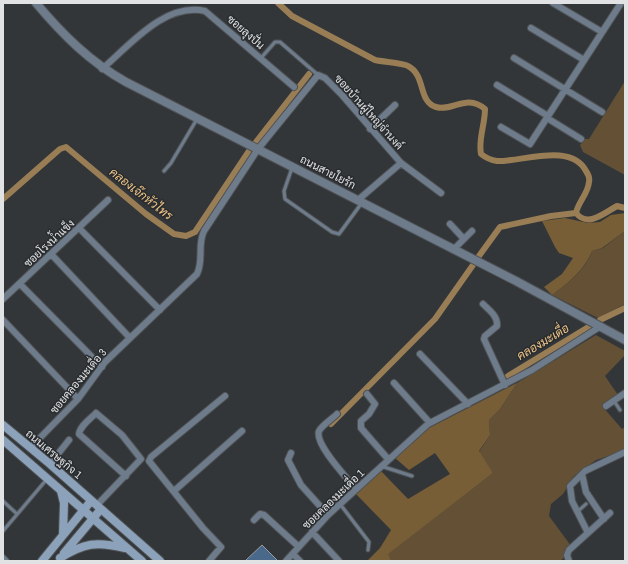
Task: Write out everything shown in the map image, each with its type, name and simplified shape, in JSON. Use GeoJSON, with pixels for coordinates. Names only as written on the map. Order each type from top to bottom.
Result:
{"type":"FeatureCollection","features":[{"type":"Feature","properties":{"kind":"main road","name":"ถนนเศรษฐกิจ 1"},"geometry":{"type":"LineString","coordinates":[[3,425],[50,464],[160,561]]}},
{"type":"Feature","properties":{"kind":"main road","name":"ถนนเศรษฐกิจ 1"},"geometry":{"type":"LineString","coordinates":[[3,440],[141,561]]}},
{"type":"Feature","properties":{"kind":"main road"},"geometry":{"type":"LineString","coordinates":[[61,490],[64,503],[63,535]]}},
{"type":"Feature","properties":{"kind":"main road"},"geometry":{"type":"LineString","coordinates":[[42,561],[83,510],[96,505]]}},
{"type":"Feature","properties":{"kind":"main road"},"geometry":{"type":"LineString","coordinates":[[58,559],[92,518],[96,505]]}},
{"type":"Feature","properties":{"kind":"main road"},"geometry":{"type":"LineString","coordinates":[[58,559],[70,551],[88,544],[98,543],[127,548]]}},
{"type":"Feature","properties":{"kind":"street","name":"ถนนสายใยรัก"},"geometry":{"type":"LineString","coordinates":[[36,3],[71,42],[102,69],[454,249],[625,339]]}},
{"type":"Feature","properties":{"kind":"street"},"geometry":{"type":"LineString","coordinates":[[553,3],[602,32]]}},
{"type":"Feature","properties":{"kind":"street"},"geometry":{"type":"LineString","coordinates":[[501,127],[530,144],[620,3]]}},
{"type":"Feature","properties":{"kind":"street","name":"ซอยลุงปั่น"},"geometry":{"type":"LineString","coordinates":[[102,69],[162,19],[186,9],[205,11],[294,87]]}},
{"type":"Feature","properties":{"kind":"street"},"geometry":{"type":"LineString","coordinates":[[531,28],[584,60]]}},
{"type":"Feature","properties":{"kind":"street"},"geometry":{"type":"LineString","coordinates":[[514,58],[602,112]]}},
{"type":"Feature","properties":{"kind":"street","name":"ซอยบ้านผู้ใหญ่จำนงค์"},"geometry":{"type":"LineString","coordinates":[[160,310],[197,274],[201,261],[200,241],[204,231],[258,149],[318,75],[325,78],[342,95],[401,163],[441,193]]}},
{"type":"Feature","properties":{"kind":"street"},"geometry":{"type":"LineString","coordinates":[[497,85],[581,139]]}},
{"type":"Feature","properties":{"kind":"street"},"geometry":{"type":"LineString","coordinates":[[370,129],[395,105]]}},
{"type":"Feature","properties":{"kind":"street"},"geometry":{"type":"LineString","coordinates":[[360,201],[401,163]]}},
{"type":"Feature","properties":{"kind":"street","name":"ซอยโรงน้ำแข็ง"},"geometry":{"type":"LineString","coordinates":[[3,299],[108,200]]}},
{"type":"Feature","properties":{"kind":"street"},"geometry":{"type":"LineString","coordinates":[[450,224],[464,239]]}},
{"type":"Feature","properties":{"kind":"street"},"geometry":{"type":"LineString","coordinates":[[79,228],[160,310]]}},
{"type":"Feature","properties":{"kind":"street"},"geometry":{"type":"LineString","coordinates":[[454,249],[472,231]]}},
{"type":"Feature","properties":{"kind":"street"},"geometry":{"type":"LineString","coordinates":[[51,254],[130,338]]}},
{"type":"Feature","properties":{"kind":"street"},"geometry":{"type":"LineString","coordinates":[[20,284],[102,366]]}},
{"type":"Feature","properties":{"kind":"street"},"geometry":{"type":"LineString","coordinates":[[483,304],[494,315],[497,323],[497,326],[484,338],[505,385]]}},
{"type":"Feature","properties":{"kind":"street","name":"ซอยคลองมะเดื่อ 3"},"geometry":{"type":"LineString","coordinates":[[30,448],[78,399],[102,366],[160,310]]}},
{"type":"Feature","properties":{"kind":"street"},"geometry":{"type":"LineString","coordinates":[[3,320],[78,399]]}},
{"type":"Feature","properties":{"kind":"street","name":"ซอยคลองมะเดื่อ 1"},"geometry":{"type":"LineString","coordinates":[[286,561],[328,515],[388,459],[430,423],[505,385],[601,326]]}},
{"type":"Feature","properties":{"kind":"street"},"geometry":{"type":"LineString","coordinates":[[420,354],[468,404]]}},
{"type":"Feature","properties":{"kind":"street"},"geometry":{"type":"LineString","coordinates":[[394,383],[430,423]]}},
{"type":"Feature","properties":{"kind":"street"},"geometry":{"type":"LineString","coordinates":[[606,406],[625,393]]}},
{"type":"Feature","properties":{"kind":"street"},"geometry":{"type":"LineString","coordinates":[[367,394],[375,404],[369,414],[360,421],[361,428],[388,459]]}},
{"type":"Feature","properties":{"kind":"street"},"geometry":{"type":"LineString","coordinates":[[208,561],[221,547],[203,528],[150,463],[150,459],[225,396]]}},
{"type":"Feature","properties":{"kind":"street"},"geometry":{"type":"LineString","coordinates":[[96,505],[126,476],[141,460],[122,435],[96,413],[84,425],[79,434],[126,476]]}},
{"type":"Feature","properties":{"kind":"street"},"geometry":{"type":"LineString","coordinates":[[337,414],[320,429],[318,433],[319,439],[325,452],[356,489]]}},
{"type":"Feature","properties":{"kind":"street"},"geometry":{"type":"LineString","coordinates":[[174,491],[242,431]]}},
{"type":"Feature","properties":{"kind":"street"},"geometry":{"type":"LineString","coordinates":[[50,464],[69,440]]}},
{"type":"Feature","properties":{"kind":"street"},"geometry":{"type":"LineString","coordinates":[[588,533],[577,512],[570,493],[570,486],[593,466],[625,452]]}},
{"type":"Feature","properties":{"kind":"street"},"geometry":{"type":"LineString","coordinates":[[291,453],[288,460],[301,485],[328,515]]}},
{"type":"Feature","properties":{"kind":"street"},"geometry":{"type":"LineString","coordinates":[[582,474],[586,492],[604,519]]}},
{"type":"Feature","properties":{"kind":"street"},"geometry":{"type":"LineString","coordinates":[[569,561],[567,555],[569,550],[610,513]]}},
{"type":"Feature","properties":{"kind":"street"},"geometry":{"type":"LineString","coordinates":[[254,520],[260,514],[264,515],[299,547]]}},
{"type":"Feature","properties":{"kind":"street"},"geometry":{"type":"LineString","coordinates":[[312,532],[339,561]]}},
{"type":"Feature","properties":{"kind":"street"},"geometry":{"type":"LineString","coordinates":[[293,554],[300,561]]}},
{"type":"Feature","properties":{"kind":"street"},"geometry":{"type":"LineString","coordinates":[[3,558],[6,561]]}},
{"type":"Feature","properties":{"kind":"lane"},"geometry":{"type":"LineString","coordinates":[[620,3],[625,6]]}},
{"type":"Feature","properties":{"kind":"lane"},"geometry":{"type":"LineString","coordinates":[[261,59],[275,42],[280,42],[318,75]]}},
{"type":"Feature","properties":{"kind":"lane"},"geometry":{"type":"LineString","coordinates":[[164,172],[172,163],[198,119]]}},
{"type":"Feature","properties":{"kind":"lane"},"geometry":{"type":"LineString","coordinates":[[293,167],[284,190],[285,199],[332,232],[339,234],[360,201]]}},
{"type":"Feature","properties":{"kind":"lane"},"geometry":{"type":"LineString","coordinates":[[614,401],[620,410]]}},
{"type":"Feature","properties":{"kind":"lane"},"geometry":{"type":"LineString","coordinates":[[381,466],[412,476]]}},
{"type":"Feature","properties":{"kind":"lane"},"geometry":{"type":"LineString","coordinates":[[3,531],[47,478]]}},
{"type":"Feature","properties":{"kind":"lane"},"geometry":{"type":"LineString","coordinates":[[3,501],[17,514]]}},
{"type":"Feature","properties":{"kind":"lane"},"geometry":{"type":"LineString","coordinates":[[340,504],[369,542],[368,550]]}},
{"type":"Feature","properties":{"kind":"lane"},"geometry":{"type":"LineString","coordinates":[[577,512],[586,504]]}},
{"type":"Feature","properties":{"kind":"shaded area"},"geometry":{"type":"Polygon","coordinates":[[[625,81],[625,175],[583,152],[580,145],[585,139],[589,139],[625,81]]]}},
{"type":"Feature","properties":{"kind":"shaded area"},"geometry":{"type":"Polygon","coordinates":[[[625,213],[625,231],[602,248],[592,251],[585,264],[570,281],[552,295],[544,287],[562,274],[573,258],[559,253],[542,221],[565,218],[588,223],[600,222],[611,215],[625,213]]]}},
{"type":"Feature","properties":{"kind":"shaded area"},"geometry":{"type":"Polygon","coordinates":[[[625,231],[625,304],[598,318],[552,295],[581,270],[592,251],[603,248],[625,231]]]}},
{"type":"Feature","properties":{"kind":"shaded area"},"geometry":{"type":"Polygon","coordinates":[[[596,335],[625,351],[625,355],[605,376],[618,395],[602,406],[622,429],[625,427],[625,448],[620,452],[596,460],[574,476],[563,494],[551,504],[549,516],[574,550],[560,561],[391,561],[387,554],[493,473],[479,452],[490,435],[489,420],[500,409],[517,383],[596,335]]]}},
{"type":"Feature","properties":{"kind":"shaded area"},"geometry":{"type":"Polygon","coordinates":[[[517,383],[500,409],[489,420],[490,435],[479,451],[493,473],[388,554],[391,561],[367,561],[380,548],[391,530],[356,494],[381,471],[408,499],[450,474],[435,453],[409,470],[395,458],[429,428],[517,383]]]}},
{"type":"Feature","properties":{"kind":"building"},"geometry":{"type":"Polygon","coordinates":[[[262,545],[278,561],[245,561],[262,545]]]}},
{"type":"Feature","properties":{"kind":"waterway"},"geometry":{"type":"LineString","coordinates":[[278,3],[292,16],[375,60],[408,66],[414,70],[430,104],[442,108],[472,103],[485,109],[480,148],[481,154],[486,158],[497,161],[507,161],[558,155],[569,157],[579,162],[589,176],[587,190],[576,213],[581,217],[586,219],[596,218],[617,206],[625,208]]}},
{"type":"Feature","properties":{"kind":"waterway","name":"คลองเจ๊กหัวไทร"},"geometry":{"type":"LineString","coordinates":[[256,142],[309,74]]}},
{"type":"Feature","properties":{"kind":"waterway","name":"คลองเจ๊กหัวไทร"},"geometry":{"type":"LineString","coordinates":[[3,199],[60,149],[66,147],[146,214],[174,234],[186,236],[195,232],[249,151]]}},
{"type":"Feature","properties":{"kind":"waterway"},"geometry":{"type":"LineString","coordinates":[[479,256],[500,227],[551,216],[576,213]]}},
{"type":"Feature","properties":{"kind":"waterway"},"geometry":{"type":"LineString","coordinates":[[331,424],[435,319],[473,265]]}},
{"type":"Feature","properties":{"kind":"waterway","name":"คลองมะเดื่อ"},"geometry":{"type":"LineString","coordinates":[[600,320],[625,308]]}},
{"type":"Feature","properties":{"kind":"waterway","name":"คลองมะเดื่อ"},"geometry":{"type":"LineString","coordinates":[[508,376],[590,326]]}}]}
